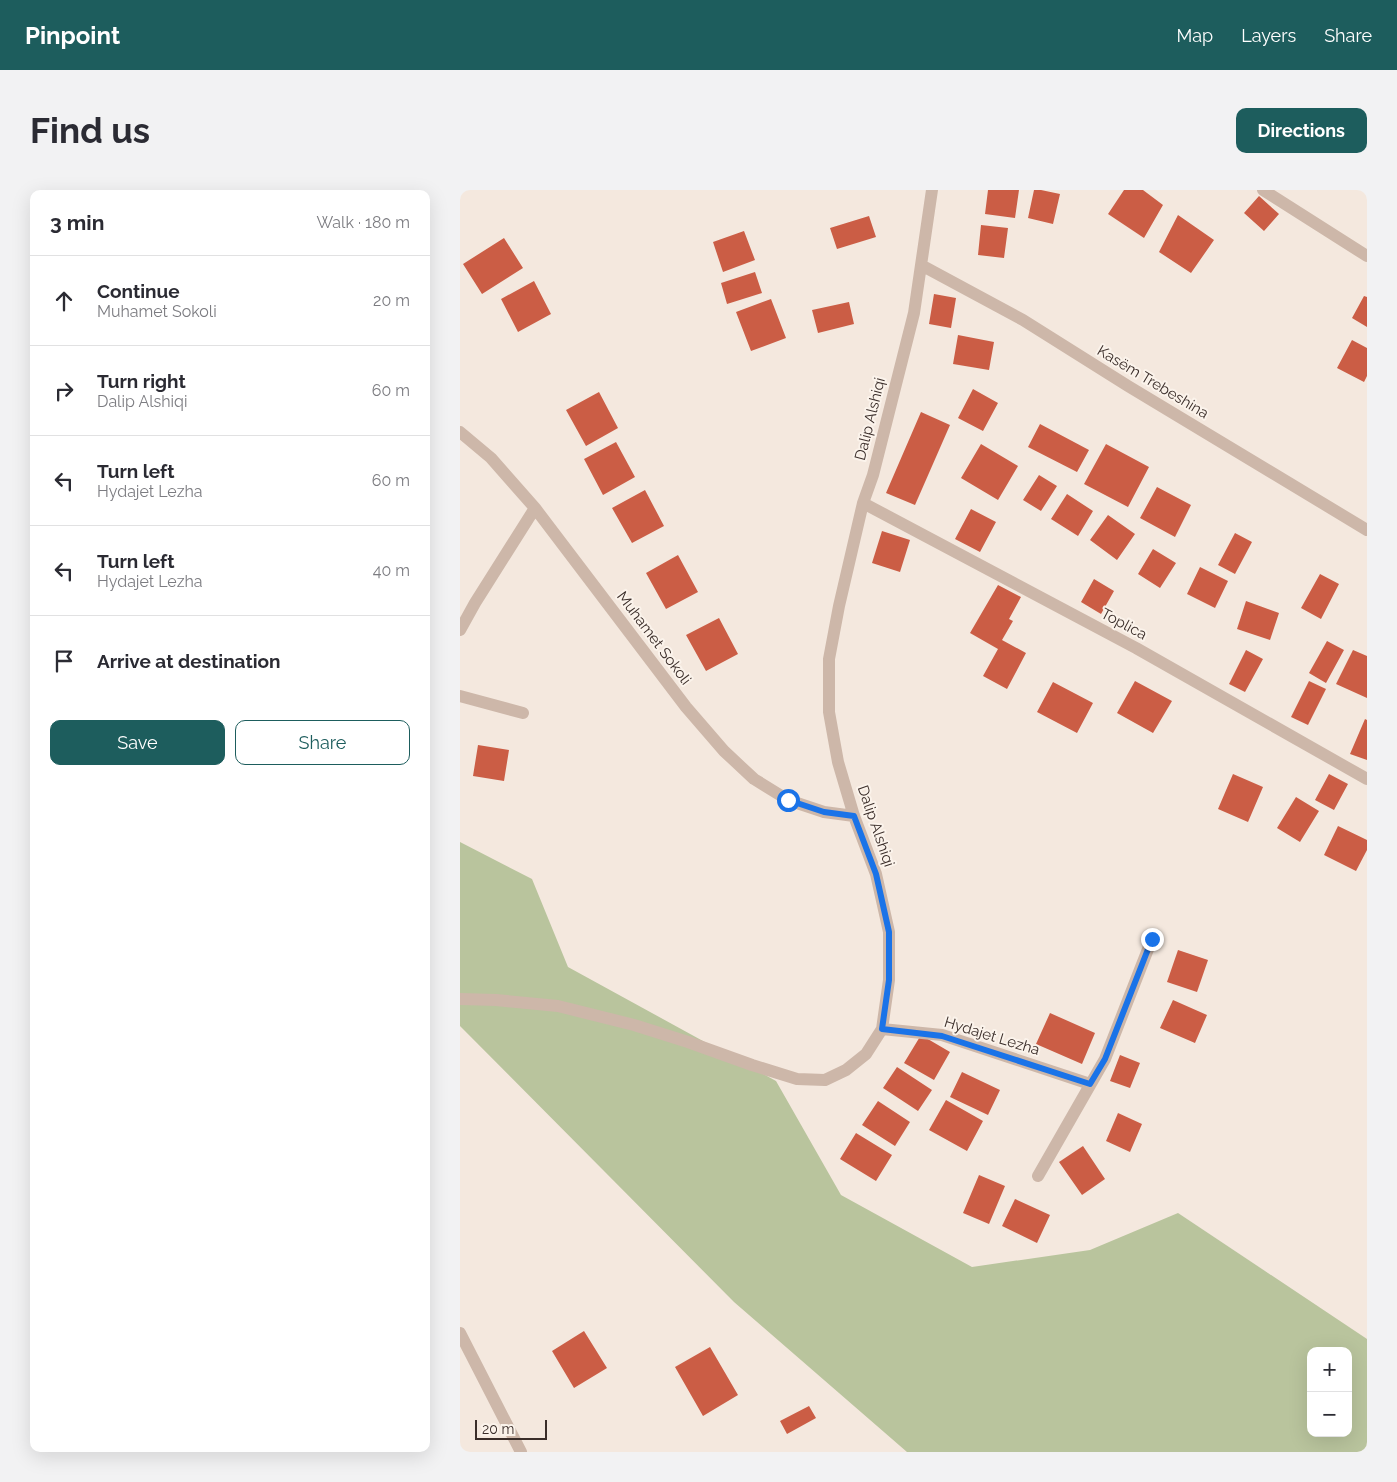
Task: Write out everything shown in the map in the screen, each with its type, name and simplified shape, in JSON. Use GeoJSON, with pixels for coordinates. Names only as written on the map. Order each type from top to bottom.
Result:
{"type":"FeatureCollection","features":[{"type":"Feature","properties":{"kind":"street","name":"Dalip Alshiqi"},"geometry":{"type":"LineString","coordinates":[[460,999],[496,1000],[558,1006],[634,1025],[797,1079],[825,1080],[846,1070],[866,1054],[882,1029],[889,980],[889,932],[876,874],[854,816],[838,762],[829,712],[829,659],[839,606],[863,503],[873,475],[914,313],[932,190]]}},
{"type":"Feature","properties":{"kind":"street"},"geometry":{"type":"LineString","coordinates":[[1263,190],[1367,256]]}},
{"type":"Feature","properties":{"kind":"street","name":"Kasëm Trebeshina"},"geometry":{"type":"LineString","coordinates":[[921,264],[1023,320],[1128,386],[1367,530]]}},
{"type":"Feature","properties":{"kind":"street","name":"Muhamet Sokoli"},"geometry":{"type":"LineString","coordinates":[[460,432],[491,458],[535,508],[686,707],[724,751],[754,779],[788,800],[824,812],[854,816]]}},
{"type":"Feature","properties":{"kind":"street","name":"Toplica"},"geometry":{"type":"LineString","coordinates":[[863,503],[1136,648],[1367,779]]}},
{"type":"Feature","properties":{"kind":"street"},"geometry":{"type":"LineString","coordinates":[[460,630],[535,508]]}},
{"type":"Feature","properties":{"kind":"street"},"geometry":{"type":"LineString","coordinates":[[460,696],[523,712]]}},
{"type":"Feature","properties":{"kind":"street"},"geometry":{"type":"LineString","coordinates":[[1038,1176],[1105,1059],[1152,939]]}},
{"type":"Feature","properties":{"kind":"street","name":"Hydajet Lezha"},"geometry":{"type":"LineString","coordinates":[[882,1029],[942,1036],[1090,1084]]}},
{"type":"Feature","properties":{"kind":"street"},"geometry":{"type":"LineString","coordinates":[[460,1334],[521,1452]]}},
{"type":"Feature","properties":{"kind":"green space"},"geometry":{"type":"Polygon","coordinates":[[[460,842],[532,879],[568,967],[776,1081],[841,1195],[972,1267],[1090,1250],[1178,1213],[1367,1339],[1367,1452],[907,1452],[734,1302],[460,1026],[460,842]]]}},
{"type":"Feature","properties":{"kind":"building"},"geometry":{"type":"Polygon","coordinates":[[[988,190],[1019,190],[1015,218],[985,214],[988,190]]]}},
{"type":"Feature","properties":{"kind":"building"},"geometry":{"type":"Polygon","coordinates":[[[1034,190],[1060,194],[1053,224],[1028,218],[1034,190]]]}},
{"type":"Feature","properties":{"kind":"building"},"geometry":{"type":"Polygon","coordinates":[[[1124,190],[1143,190],[1163,205],[1144,238],[1108,214],[1124,190]]]}},
{"type":"Feature","properties":{"kind":"building"},"geometry":{"type":"Polygon","coordinates":[[[1259,196],[1279,214],[1264,231],[1244,213],[1259,196]]]}},
{"type":"Feature","properties":{"kind":"building"},"geometry":{"type":"Polygon","coordinates":[[[1178,215],[1214,240],[1191,273],[1159,252],[1178,215]]]}},
{"type":"Feature","properties":{"kind":"building"},"geometry":{"type":"Polygon","coordinates":[[[869,216],[876,237],[837,249],[830,228],[869,216]]]}},
{"type":"Feature","properties":{"kind":"building"},"geometry":{"type":"Polygon","coordinates":[[[981,225],[1008,228],[1004,258],[978,255],[981,225]]]}},
{"type":"Feature","properties":{"kind":"building"},"geometry":{"type":"Polygon","coordinates":[[[744,231],[755,260],[723,272],[713,242],[744,231]]]}},
{"type":"Feature","properties":{"kind":"building"},"geometry":{"type":"Polygon","coordinates":[[[504,238],[523,268],[482,294],[463,264],[504,238]]]}},
{"type":"Feature","properties":{"kind":"building"},"geometry":{"type":"Polygon","coordinates":[[[755,272],[762,293],[727,304],[721,283],[755,272]]]}},
{"type":"Feature","properties":{"kind":"building"},"geometry":{"type":"Polygon","coordinates":[[[534,281],[551,314],[518,332],[501,299],[534,281]]]}},
{"type":"Feature","properties":{"kind":"building"},"geometry":{"type":"Polygon","coordinates":[[[934,294],[956,298],[951,328],[929,324],[934,294]]]}},
{"type":"Feature","properties":{"kind":"building"},"geometry":{"type":"Polygon","coordinates":[[[1364,296],[1367,297],[1367,327],[1352,318],[1364,296]]]}},
{"type":"Feature","properties":{"kind":"building"},"geometry":{"type":"Polygon","coordinates":[[[771,299],[786,338],[751,351],[736,312],[771,299]]]}},
{"type":"Feature","properties":{"kind":"building"},"geometry":{"type":"Polygon","coordinates":[[[849,302],[854,324],[818,333],[812,310],[849,302]]]}},
{"type":"Feature","properties":{"kind":"building"},"geometry":{"type":"Polygon","coordinates":[[[958,335],[994,342],[989,370],[953,364],[958,335]]]}},
{"type":"Feature","properties":{"kind":"building"},"geometry":{"type":"Polygon","coordinates":[[[1352,340],[1367,348],[1367,376],[1364,382],[1337,368],[1352,340]]]}},
{"type":"Feature","properties":{"kind":"building"},"geometry":{"type":"Polygon","coordinates":[[[973,389],[998,403],[983,431],[958,418],[973,389]]]}},
{"type":"Feature","properties":{"kind":"building"},"geometry":{"type":"Polygon","coordinates":[[[599,392],[618,428],[586,446],[566,410],[599,392]]]}},
{"type":"Feature","properties":{"kind":"building"},"geometry":{"type":"Polygon","coordinates":[[[921,412],[950,425],[915,505],[886,493],[921,412]]]}},
{"type":"Feature","properties":{"kind":"building"},"geometry":{"type":"Polygon","coordinates":[[[1040,424],[1089,450],[1077,472],[1028,447],[1040,424]]]}},
{"type":"Feature","properties":{"kind":"building"},"geometry":{"type":"Polygon","coordinates":[[[616,442],[635,477],[603,495],[584,459],[616,442]]]}},
{"type":"Feature","properties":{"kind":"building"},"geometry":{"type":"Polygon","coordinates":[[[981,444],[1018,466],[998,500],[961,478],[981,444]]]}},
{"type":"Feature","properties":{"kind":"building"},"geometry":{"type":"Polygon","coordinates":[[[1106,444],[1149,467],[1128,507],[1084,484],[1106,444]]]}},
{"type":"Feature","properties":{"kind":"building"},"geometry":{"type":"Polygon","coordinates":[[[1039,475],[1057,486],[1041,511],[1023,500],[1039,475]]]}},
{"type":"Feature","properties":{"kind":"building"},"geometry":{"type":"Polygon","coordinates":[[[1157,487],[1191,505],[1175,537],[1140,518],[1157,487]]]}},
{"type":"Feature","properties":{"kind":"building"},"geometry":{"type":"Polygon","coordinates":[[[645,490],[664,526],[632,543],[612,508],[645,490]]]}},
{"type":"Feature","properties":{"kind":"building"},"geometry":{"type":"Polygon","coordinates":[[[1067,494],[1093,511],[1078,536],[1051,519],[1067,494]]]}},
{"type":"Feature","properties":{"kind":"building"},"geometry":{"type":"Polygon","coordinates":[[[971,509],[996,522],[980,552],[955,539],[971,509]]]}},
{"type":"Feature","properties":{"kind":"building"},"geometry":{"type":"Polygon","coordinates":[[[1108,515],[1135,534],[1117,560],[1090,540],[1108,515]]]}},
{"type":"Feature","properties":{"kind":"building"},"geometry":{"type":"Polygon","coordinates":[[[882,531],[910,540],[900,572],[872,563],[882,531]]]}},
{"type":"Feature","properties":{"kind":"building"},"geometry":{"type":"Polygon","coordinates":[[[1235,533],[1252,542],[1235,574],[1218,565],[1235,533]]]}},
{"type":"Feature","properties":{"kind":"building"},"geometry":{"type":"Polygon","coordinates":[[[1153,549],[1176,563],[1160,588],[1138,574],[1153,549]]]}},
{"type":"Feature","properties":{"kind":"building"},"geometry":{"type":"Polygon","coordinates":[[[678,555],[698,592],[666,609],[646,573],[678,555]]]}},
{"type":"Feature","properties":{"kind":"building"},"geometry":{"type":"Polygon","coordinates":[[[1200,567],[1228,581],[1215,608],[1187,594],[1200,567]]]}},
{"type":"Feature","properties":{"kind":"building"},"geometry":{"type":"Polygon","coordinates":[[[1320,574],[1339,584],[1321,619],[1301,608],[1320,574]]]}},
{"type":"Feature","properties":{"kind":"building"},"geometry":{"type":"Polygon","coordinates":[[[1094,579],[1114,591],[1101,614],[1081,602],[1094,579]]]}},
{"type":"Feature","properties":{"kind":"building"},"geometry":{"type":"Polygon","coordinates":[[[998,585],[1021,597],[1009,619],[1013,621],[1002,640],[1026,653],[1007,689],[983,676],[998,649],[970,633],[998,585]]]}},
{"type":"Feature","properties":{"kind":"building"},"geometry":{"type":"Polygon","coordinates":[[[1246,601],[1279,613],[1270,640],[1237,629],[1246,601]]]}},
{"type":"Feature","properties":{"kind":"building"},"geometry":{"type":"Polygon","coordinates":[[[719,618],[738,654],[706,671],[686,635],[719,618]]]}},
{"type":"Feature","properties":{"kind":"building"},"geometry":{"type":"Polygon","coordinates":[[[1327,641],[1344,650],[1326,683],[1309,673],[1327,641]]]}},
{"type":"Feature","properties":{"kind":"building"},"geometry":{"type":"Polygon","coordinates":[[[1246,650],[1263,659],[1245,692],[1229,684],[1246,650]]]}},
{"type":"Feature","properties":{"kind":"building"},"geometry":{"type":"Polygon","coordinates":[[[1353,650],[1367,656],[1367,698],[1336,684],[1353,650]]]}},
{"type":"Feature","properties":{"kind":"building"},"geometry":{"type":"Polygon","coordinates":[[[1135,681],[1172,701],[1153,733],[1117,713],[1135,681]]]}},
{"type":"Feature","properties":{"kind":"building"},"geometry":{"type":"Polygon","coordinates":[[[1309,681],[1326,689],[1308,725],[1291,717],[1309,681]]]}},
{"type":"Feature","properties":{"kind":"building"},"geometry":{"type":"Polygon","coordinates":[[[1053,682],[1093,703],[1077,733],[1037,712],[1053,682]]]}},
{"type":"Feature","properties":{"kind":"building"},"geometry":{"type":"Polygon","coordinates":[[[1365,719],[1367,720],[1367,760],[1350,754],[1365,719]]]}},
{"type":"Feature","properties":{"kind":"building"},"geometry":{"type":"Polygon","coordinates":[[[478,745],[509,750],[504,781],[473,776],[478,745]]]}},
{"type":"Feature","properties":{"kind":"building"},"geometry":{"type":"Polygon","coordinates":[[[1233,774],[1263,787],[1248,822],[1218,809],[1233,774]]]}},
{"type":"Feature","properties":{"kind":"building"},"geometry":{"type":"Polygon","coordinates":[[[1329,774],[1348,784],[1334,810],[1315,800],[1329,774]]]}},
{"type":"Feature","properties":{"kind":"building"},"geometry":{"type":"Polygon","coordinates":[[[1296,797],[1319,811],[1300,842],[1277,828],[1296,797]]]}},
{"type":"Feature","properties":{"kind":"building"},"geometry":{"type":"Polygon","coordinates":[[[1338,826],[1367,840],[1367,850],[1356,871],[1324,855],[1338,826]]]}},
{"type":"Feature","properties":{"kind":"building"},"geometry":{"type":"Polygon","coordinates":[[[1178,950],[1208,960],[1197,992],[1167,982],[1178,950]]]}},
{"type":"Feature","properties":{"kind":"building"},"geometry":{"type":"Polygon","coordinates":[[[1173,1000],[1207,1015],[1195,1043],[1160,1028],[1173,1000]]]}},
{"type":"Feature","properties":{"kind":"building"},"geometry":{"type":"Polygon","coordinates":[[[1050,1013],[1095,1033],[1082,1064],[1036,1044],[1050,1013]]]}},
{"type":"Feature","properties":{"kind":"building"},"geometry":{"type":"Polygon","coordinates":[[[921,1035],[950,1052],[934,1080],[904,1063],[921,1035]]]}},
{"type":"Feature","properties":{"kind":"building"},"geometry":{"type":"Polygon","coordinates":[[[1120,1055],[1140,1063],[1130,1088],[1110,1081],[1120,1055]]]}},
{"type":"Feature","properties":{"kind":"building"},"geometry":{"type":"Polygon","coordinates":[[[897,1067],[932,1090],[918,1111],[883,1088],[897,1067]]]}},
{"type":"Feature","properties":{"kind":"building"},"geometry":{"type":"Polygon","coordinates":[[[962,1072],[1000,1090],[988,1115],[950,1097],[962,1072]]]}},
{"type":"Feature","properties":{"kind":"building"},"geometry":{"type":"Polygon","coordinates":[[[946,1100],[983,1121],[967,1151],[929,1130],[946,1100]]]}},
{"type":"Feature","properties":{"kind":"building"},"geometry":{"type":"Polygon","coordinates":[[[878,1101],[910,1122],[895,1146],[862,1125],[878,1101]]]}},
{"type":"Feature","properties":{"kind":"building"},"geometry":{"type":"Polygon","coordinates":[[[1118,1113],[1142,1124],[1130,1152],[1106,1141],[1118,1113]]]}},
{"type":"Feature","properties":{"kind":"building"},"geometry":{"type":"Polygon","coordinates":[[[856,1133],[892,1155],[876,1181],[840,1159],[856,1133]]]}},
{"type":"Feature","properties":{"kind":"building"},"geometry":{"type":"Polygon","coordinates":[[[1083,1146],[1105,1179],[1082,1195],[1059,1162],[1083,1146]]]}},
{"type":"Feature","properties":{"kind":"building"},"geometry":{"type":"Polygon","coordinates":[[[979,1175],[1005,1186],[989,1224],[963,1213],[979,1175]]]}},
{"type":"Feature","properties":{"kind":"building"},"geometry":{"type":"Polygon","coordinates":[[[1015,1199],[1050,1215],[1037,1243],[1002,1226],[1015,1199]]]}},
{"type":"Feature","properties":{"kind":"building"},"geometry":{"type":"Polygon","coordinates":[[[584,1331],[607,1368],[574,1388],[552,1351],[584,1331]]]}},
{"type":"Feature","properties":{"kind":"building"},"geometry":{"type":"Polygon","coordinates":[[[710,1347],[738,1395],[703,1416],[675,1367],[710,1347]]]}},
{"type":"Feature","properties":{"kind":"building"},"geometry":{"type":"Polygon","coordinates":[[[809,1406],[816,1418],[787,1434],[780,1421],[809,1406]]]}},
{"type":"Feature","properties":{"kind":"route"},"geometry":{"type":"LineString","coordinates":[[788,800],[824,812],[854,816],[876,874],[889,932],[889,980],[882,1029],[942,1036],[1090,1084],[1105,1059],[1152,939]]}}]}
